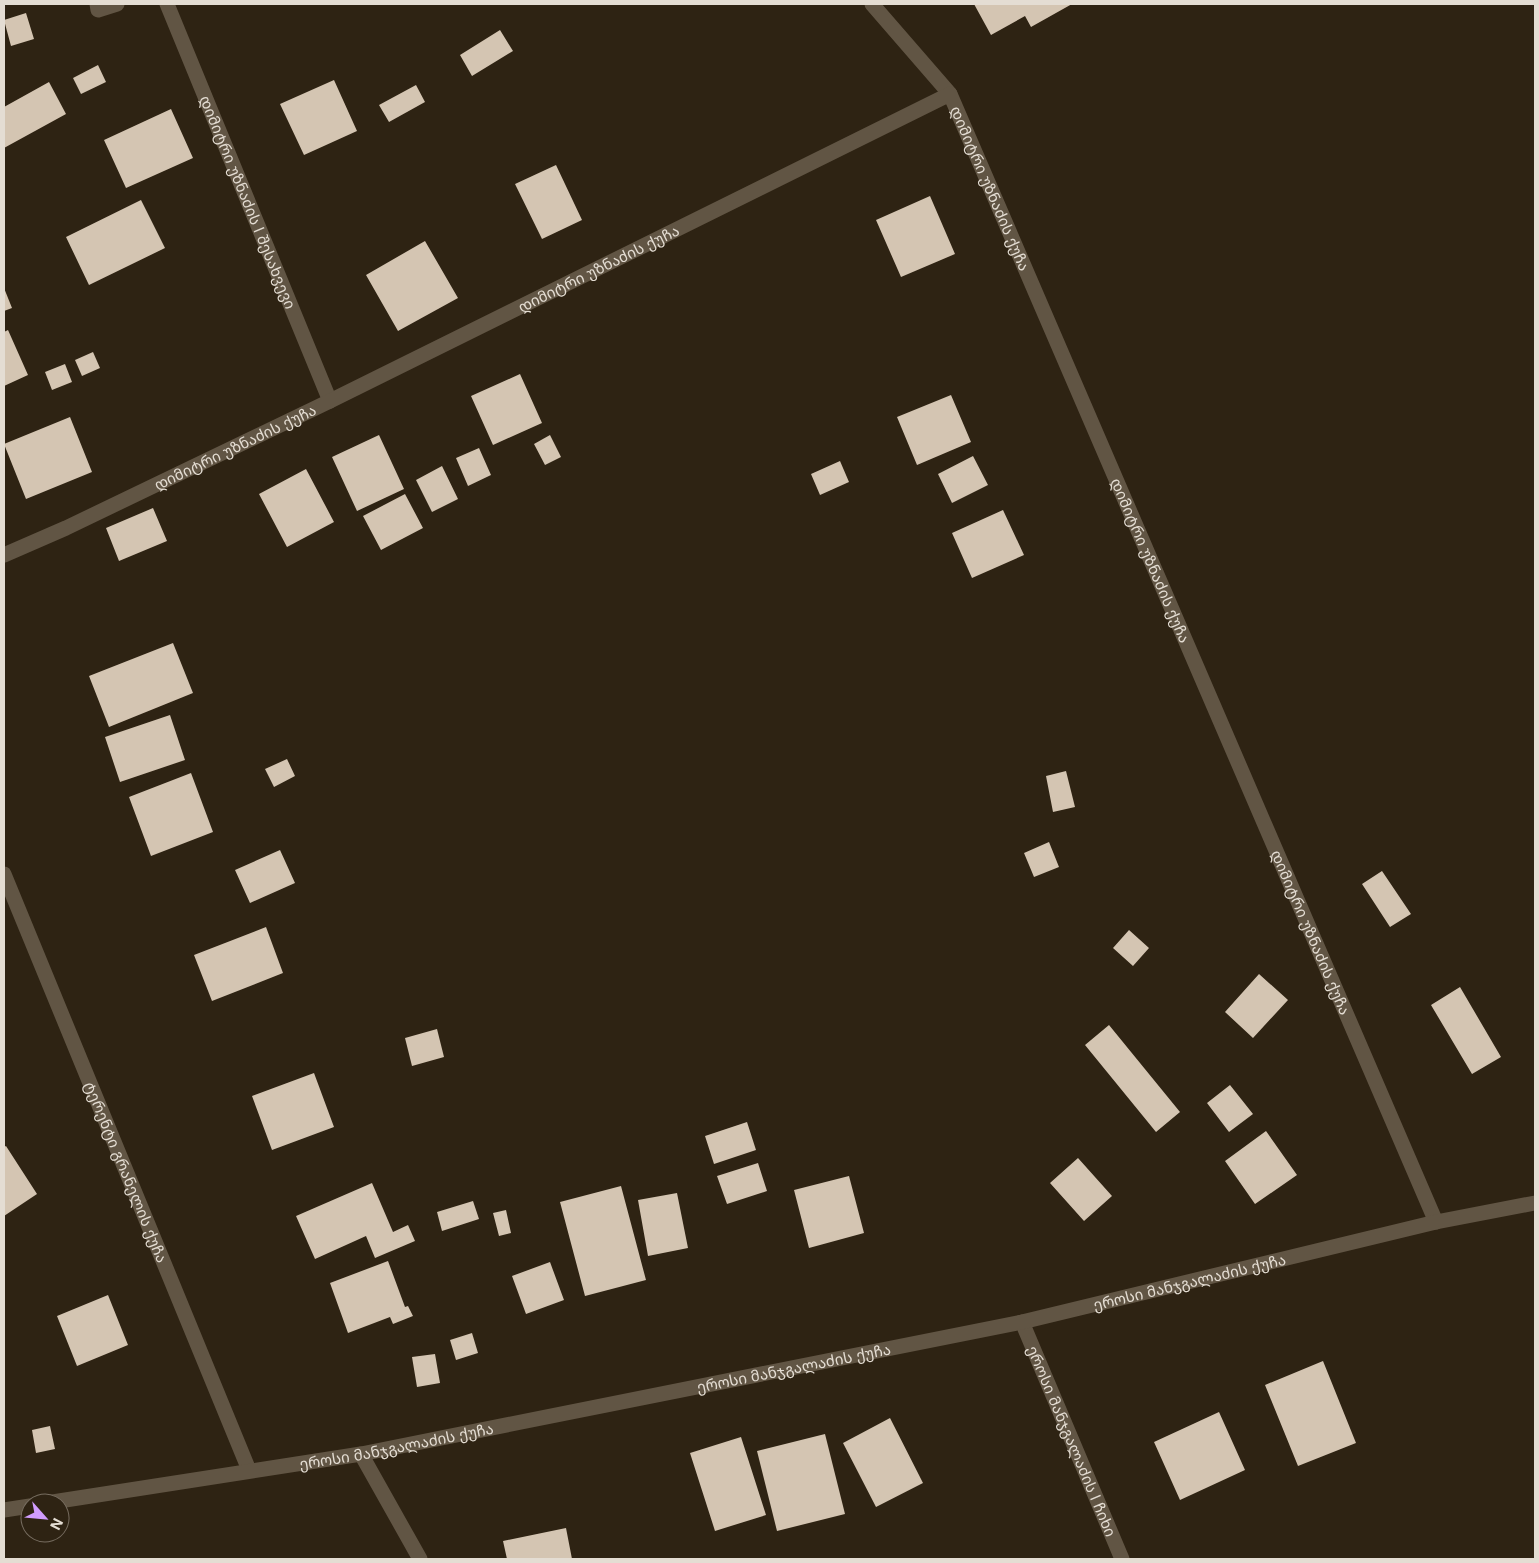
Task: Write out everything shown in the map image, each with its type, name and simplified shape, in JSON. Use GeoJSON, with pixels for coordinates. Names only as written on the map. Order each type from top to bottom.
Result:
{"type":"FeatureCollection","features":[{"type":"Feature","properties":{"kind":"street"},"geometry":{"type":"LineString","coordinates":[[96,4],[98,10],[117,4]]}},
{"type":"Feature","properties":{"kind":"street","name":"დიმიტრი უზნაძის I შესახვევი"},"geometry":{"type":"LineString","coordinates":[[167,4],[330,401]]}},
{"type":"Feature","properties":{"kind":"street"},"geometry":{"type":"LineString","coordinates":[[872,4],[950,94]]}},
{"type":"Feature","properties":{"kind":"street","name":"დიმიტრი უზნაძის ქუჩა"},"geometry":{"type":"LineString","coordinates":[[4,555],[66,528],[330,401],[950,94],[1436,1222]]}},
{"type":"Feature","properties":{"kind":"street","name":"ტერენტი გრანელის ქუჩა"},"geometry":{"type":"LineString","coordinates":[[4,874],[249,1470]]}},
{"type":"Feature","properties":{"kind":"street","name":"ეროსი მანჯგალაძის ქუჩა"},"geometry":{"type":"LineString","coordinates":[[70,1499],[360,1454],[1022,1322],[1436,1222],[1535,1203]]}},
{"type":"Feature","properties":{"kind":"street","name":"ეროსი მანჯგალაძის I ჩიხი"},"geometry":{"type":"LineString","coordinates":[[1022,1322],[1122,1559]]}},
{"type":"Feature","properties":{"kind":"street"},"geometry":{"type":"LineString","coordinates":[[360,1454],[420,1559]]}},
{"type":"Feature","properties":{"kind":"street"},"geometry":{"type":"LineString","coordinates":[[4,1510],[20,1508]]}},
{"type":"Feature","properties":{"kind":"building"},"geometry":{"type":"Polygon","coordinates":[[[974,4],[1072,4],[1031,27],[1025,16],[991,35],[974,4]]]}},
{"type":"Feature","properties":{"kind":"building"},"geometry":{"type":"Polygon","coordinates":[[[26,13],[34,39],[11,46],[4,20],[26,13]]]}},
{"type":"Feature","properties":{"kind":"building"},"geometry":{"type":"Polygon","coordinates":[[[500,30],[513,51],[472,76],[460,55],[500,30]]]}},
{"type":"Feature","properties":{"kind":"building"},"geometry":{"type":"Polygon","coordinates":[[[98,65],[106,82],[81,94],[73,78],[98,65]]]}},
{"type":"Feature","properties":{"kind":"building"},"geometry":{"type":"Polygon","coordinates":[[[334,80],[357,131],[304,155],[280,104],[334,80]]]}},
{"type":"Feature","properties":{"kind":"building"},"geometry":{"type":"Polygon","coordinates":[[[49,82],[66,114],[4,148],[4,107],[49,82]]]}},
{"type":"Feature","properties":{"kind":"building"},"geometry":{"type":"Polygon","coordinates":[[[416,85],[425,102],[389,122],[379,105],[416,85]]]}},
{"type":"Feature","properties":{"kind":"building"},"geometry":{"type":"Polygon","coordinates":[[[171,109],[193,158],[126,188],[104,140],[171,109]]]}},
{"type":"Feature","properties":{"kind":"building"},"geometry":{"type":"Polygon","coordinates":[[[556,165],[582,220],[542,239],[515,184],[556,165]]]}},
{"type":"Feature","properties":{"kind":"building"},"geometry":{"type":"Polygon","coordinates":[[[930,196],[955,254],[901,277],[876,220],[930,196]]]}},
{"type":"Feature","properties":{"kind":"building"},"geometry":{"type":"Polygon","coordinates":[[[141,200],[165,248],[89,285],[66,237],[141,200]]]}},
{"type":"Feature","properties":{"kind":"building"},"geometry":{"type":"Polygon","coordinates":[[[425,241],[458,298],[398,331],[366,275],[425,241]]]}},
{"type":"Feature","properties":{"kind":"building"},"geometry":{"type":"Polygon","coordinates":[[[4,288],[12,308],[4,311],[4,288]]]}},
{"type":"Feature","properties":{"kind":"building"},"geometry":{"type":"Polygon","coordinates":[[[8,330],[28,375],[4,386],[4,332],[8,330]]]}},
{"type":"Feature","properties":{"kind":"building"},"geometry":{"type":"Polygon","coordinates":[[[93,352],[100,368],[82,376],[75,360],[93,352]]]}},
{"type":"Feature","properties":{"kind":"building"},"geometry":{"type":"Polygon","coordinates":[[[65,364],[72,382],[52,390],[45,372],[65,364]]]}},
{"type":"Feature","properties":{"kind":"building"},"geometry":{"type":"Polygon","coordinates":[[[520,374],[542,423],[493,445],[471,396],[520,374]]]}},
{"type":"Feature","properties":{"kind":"building"},"geometry":{"type":"Polygon","coordinates":[[[951,395],[971,442],[917,465],[897,417],[951,395]]]}},
{"type":"Feature","properties":{"kind":"building"},"geometry":{"type":"Polygon","coordinates":[[[70,417],[92,472],[26,499],[4,444],[70,417]]]}},
{"type":"Feature","properties":{"kind":"building"},"geometry":{"type":"Polygon","coordinates":[[[379,435],[404,489],[357,511],[332,457],[379,435]]]}},
{"type":"Feature","properties":{"kind":"building"},"geometry":{"type":"Polygon","coordinates":[[[550,435],[561,457],[545,465],[534,444],[550,435]]]}},
{"type":"Feature","properties":{"kind":"building"},"geometry":{"type":"Polygon","coordinates":[[[479,448],[491,475],[468,486],[456,458],[479,448]]]}},
{"type":"Feature","properties":{"kind":"building"},"geometry":{"type":"Polygon","coordinates":[[[973,456],[988,485],[952,503],[938,474],[973,456]]]}},
{"type":"Feature","properties":{"kind":"building"},"geometry":{"type":"Polygon","coordinates":[[[840,461],[849,482],[820,495],[811,474],[840,461]]]}},
{"type":"Feature","properties":{"kind":"building"},"geometry":{"type":"Polygon","coordinates":[[[442,466],[458,499],[432,512],[416,480],[442,466]]]}},
{"type":"Feature","properties":{"kind":"building"},"geometry":{"type":"Polygon","coordinates":[[[306,469],[334,522],[287,547],[259,494],[306,469]]]}},
{"type":"Feature","properties":{"kind":"building"},"geometry":{"type":"Polygon","coordinates":[[[405,494],[423,528],[381,550],[363,516],[405,494]]]}},
{"type":"Feature","properties":{"kind":"building"},"geometry":{"type":"Polygon","coordinates":[[[153,508],[167,541],[119,561],[106,528],[153,508]]]}},
{"type":"Feature","properties":{"kind":"building"},"geometry":{"type":"Polygon","coordinates":[[[1003,510],[1024,555],[972,578],[952,533],[1003,510]]]}},
{"type":"Feature","properties":{"kind":"building"},"geometry":{"type":"Polygon","coordinates":[[[173,643],[193,693],[109,727],[89,676],[173,643]]]}},
{"type":"Feature","properties":{"kind":"building"},"geometry":{"type":"Polygon","coordinates":[[[170,715],[185,760],[120,782],[105,737],[170,715]]]}},
{"type":"Feature","properties":{"kind":"building"},"geometry":{"type":"Polygon","coordinates":[[[287,759],[295,776],[274,787],[265,769],[287,759]]]}},
{"type":"Feature","properties":{"kind":"building"},"geometry":{"type":"Polygon","coordinates":[[[1066,771],[1075,807],[1053,812],[1046,776],[1066,771]]]}},
{"type":"Feature","properties":{"kind":"building"},"geometry":{"type":"Polygon","coordinates":[[[191,773],[213,832],[151,856],[129,797],[191,773]]]}},
{"type":"Feature","properties":{"kind":"building"},"geometry":{"type":"Polygon","coordinates":[[[1049,842],[1059,867],[1034,877],[1024,853],[1049,842]]]}},
{"type":"Feature","properties":{"kind":"building"},"geometry":{"type":"Polygon","coordinates":[[[280,850],[295,883],[250,903],[235,870],[280,850]]]}},
{"type":"Feature","properties":{"kind":"building"},"geometry":{"type":"Polygon","coordinates":[[[1382,871],[1411,914],[1390,927],[1362,884],[1382,871]]]}},
{"type":"Feature","properties":{"kind":"building"},"geometry":{"type":"Polygon","coordinates":[[[266,927],[283,973],[212,1001],[194,955],[266,927]]]}},
{"type":"Feature","properties":{"kind":"building"},"geometry":{"type":"Polygon","coordinates":[[[1129,930],[1149,948],[1133,966],[1113,948],[1129,930]]]}},
{"type":"Feature","properties":{"kind":"building"},"geometry":{"type":"Polygon","coordinates":[[[1259,974],[1288,1000],[1253,1038],[1225,1012],[1259,974]]]}},
{"type":"Feature","properties":{"kind":"building"},"geometry":{"type":"Polygon","coordinates":[[[1460,987],[1501,1057],[1472,1074],[1431,1005],[1460,987]]]}},
{"type":"Feature","properties":{"kind":"building"},"geometry":{"type":"Polygon","coordinates":[[[1109,1025],[1180,1112],[1156,1132],[1085,1045],[1109,1025]]]}},
{"type":"Feature","properties":{"kind":"building"},"geometry":{"type":"Polygon","coordinates":[[[437,1029],[444,1057],[412,1066],[405,1038],[437,1029]]]}},
{"type":"Feature","properties":{"kind":"building"},"geometry":{"type":"Polygon","coordinates":[[[314,1073],[334,1127],[272,1150],[252,1096],[314,1073]]]}},
{"type":"Feature","properties":{"kind":"building"},"geometry":{"type":"Polygon","coordinates":[[[1230,1085],[1253,1114],[1229,1132],[1207,1103],[1230,1085]]]}},
{"type":"Feature","properties":{"kind":"building"},"geometry":{"type":"Polygon","coordinates":[[[747,1122],[756,1150],[714,1164],[705,1136],[747,1122]]]}},
{"type":"Feature","properties":{"kind":"building"},"geometry":{"type":"Polygon","coordinates":[[[1266,1131],[1297,1175],[1255,1204],[1225,1161],[1266,1131]]]}},
{"type":"Feature","properties":{"kind":"building"},"geometry":{"type":"Polygon","coordinates":[[[6,1146],[37,1194],[4,1216],[4,1147],[6,1146]]]}},
{"type":"Feature","properties":{"kind":"building"},"geometry":{"type":"Polygon","coordinates":[[[1078,1158],[1112,1196],[1084,1221],[1050,1183],[1078,1158]]]}},
{"type":"Feature","properties":{"kind":"building"},"geometry":{"type":"Polygon","coordinates":[[[758,1163],[767,1191],[727,1204],[717,1176],[758,1163]]]}},
{"type":"Feature","properties":{"kind":"building"},"geometry":{"type":"Polygon","coordinates":[[[849,1176],[864,1233],[809,1248],[794,1190],[849,1176]]]}},
{"type":"Feature","properties":{"kind":"building"},"geometry":{"type":"Polygon","coordinates":[[[372,1183],[393,1232],[408,1225],[415,1241],[375,1258],[366,1236],[315,1259],[296,1216],[372,1183]]]}},
{"type":"Feature","properties":{"kind":"building"},"geometry":{"type":"Polygon","coordinates":[[[621,1186],[646,1280],[585,1296],[560,1202],[621,1186]]]}},
{"type":"Feature","properties":{"kind":"building"},"geometry":{"type":"Polygon","coordinates":[[[677,1193],[688,1248],[648,1256],[638,1200],[677,1193]]]}},
{"type":"Feature","properties":{"kind":"building"},"geometry":{"type":"Polygon","coordinates":[[[473,1201],[479,1219],[442,1231],[437,1212],[473,1201]]]}},
{"type":"Feature","properties":{"kind":"building"},"geometry":{"type":"Polygon","coordinates":[[[506,1210],[511,1233],[499,1236],[493,1213],[506,1210]]]}},
{"type":"Feature","properties":{"kind":"building"},"geometry":{"type":"Polygon","coordinates":[[[388,1261],[405,1307],[408,1306],[413,1316],[393,1324],[390,1317],[348,1333],[330,1283],[388,1261]]]}},
{"type":"Feature","properties":{"kind":"building"},"geometry":{"type":"Polygon","coordinates":[[[550,1262],[564,1300],[526,1314],[512,1276],[550,1262]]]}},
{"type":"Feature","properties":{"kind":"building"},"geometry":{"type":"Polygon","coordinates":[[[108,1295],[128,1345],[77,1366],[57,1316],[108,1295]]]}},
{"type":"Feature","properties":{"kind":"building"},"geometry":{"type":"Polygon","coordinates":[[[472,1333],[478,1353],[456,1360],[450,1340],[472,1333]]]}},
{"type":"Feature","properties":{"kind":"building"},"geometry":{"type":"Polygon","coordinates":[[[435,1354],[440,1383],[417,1387],[412,1357],[435,1354]]]}},
{"type":"Feature","properties":{"kind":"building"},"geometry":{"type":"Polygon","coordinates":[[[1323,1361],[1356,1443],[1298,1466],[1265,1385],[1323,1361]]]}},
{"type":"Feature","properties":{"kind":"building"},"geometry":{"type":"Polygon","coordinates":[[[1219,1412],[1245,1470],[1180,1500],[1154,1442],[1219,1412]]]}},
{"type":"Feature","properties":{"kind":"building"},"geometry":{"type":"Polygon","coordinates":[[[890,1418],[923,1483],[876,1507],[843,1443],[890,1418]]]}},
{"type":"Feature","properties":{"kind":"building"},"geometry":{"type":"Polygon","coordinates":[[[50,1426],[55,1449],[36,1453],[32,1430],[50,1426]]]}},
{"type":"Feature","properties":{"kind":"building"},"geometry":{"type":"Polygon","coordinates":[[[825,1434],[845,1514],[777,1531],[757,1451],[825,1434]]]}},
{"type":"Feature","properties":{"kind":"building"},"geometry":{"type":"Polygon","coordinates":[[[741,1437],[766,1515],[715,1531],[690,1453],[741,1437]]]}},
{"type":"Feature","properties":{"kind":"building"},"geometry":{"type":"Polygon","coordinates":[[[566,1528],[572,1559],[507,1559],[503,1541],[566,1528]]]}}]}
